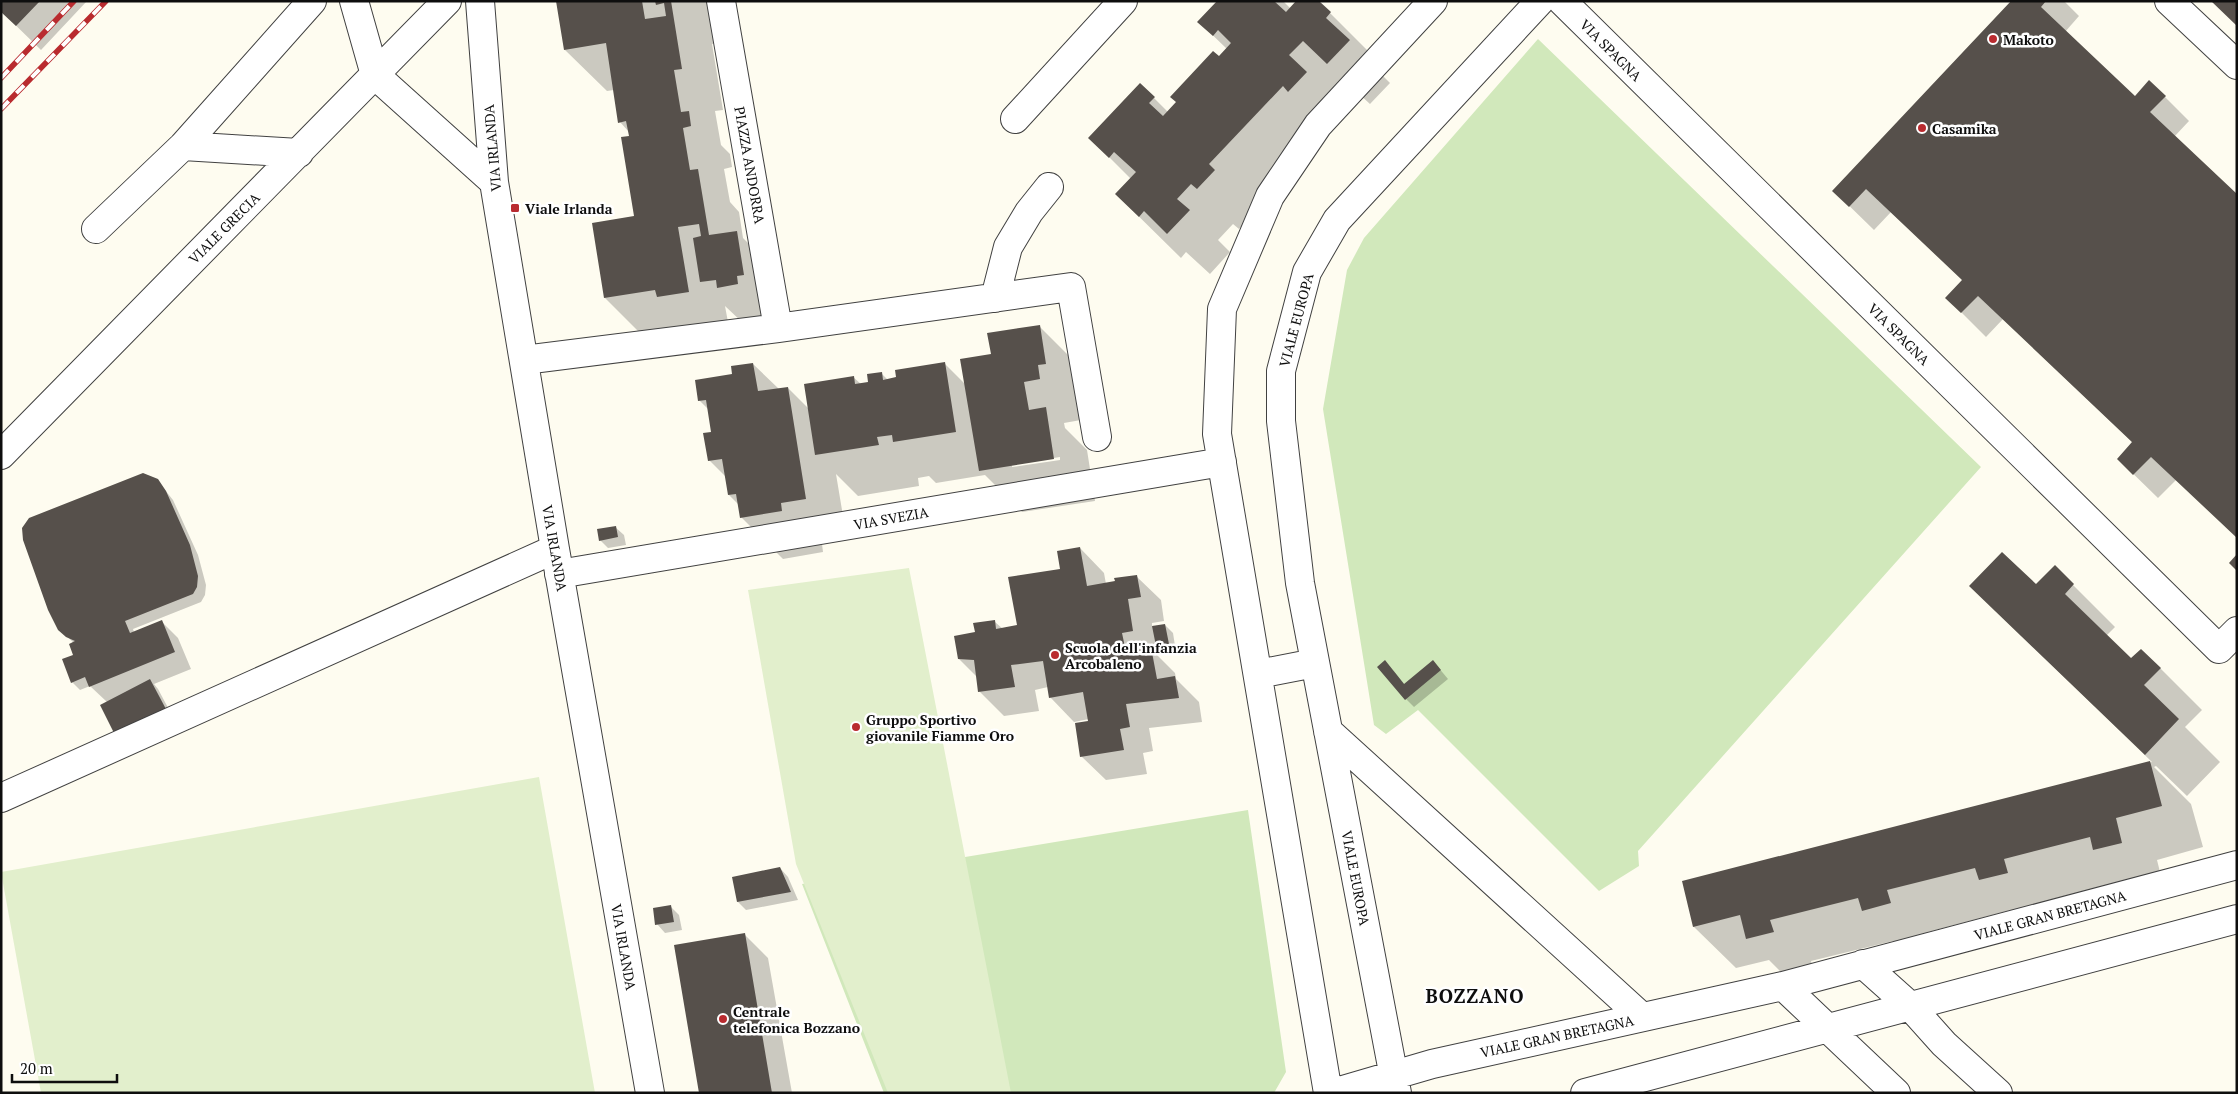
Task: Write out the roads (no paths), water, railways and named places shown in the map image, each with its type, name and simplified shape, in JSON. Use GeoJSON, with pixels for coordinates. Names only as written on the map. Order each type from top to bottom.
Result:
{"type":"FeatureCollection","features":[{"type":"Feature","properties":{"kind":"street"},"geometry":{"type":"LineString","coordinates":[[96,229],[183,146],[312,1]]}},
{"type":"Feature","properties":{"kind":"street"},"geometry":{"type":"LineString","coordinates":[[354,1],[375,75],[494,182]]}},
{"type":"Feature","properties":{"kind":"street","name":"VIALE GRECIA"},"geometry":{"type":"LineString","coordinates":[[1,455],[448,1]]}},
{"type":"Feature","properties":{"kind":"street","name":"VIA IRLANDA"},"geometry":{"type":"LineString","coordinates":[[480,1],[494,182],[557,562],[650,1093]]}},
{"type":"Feature","properties":{"kind":"street","name":"PIAZZA ANDORRA"},"geometry":{"type":"LineString","coordinates":[[721,1],[778,328]]}},
{"type":"Feature","properties":{"kind":"street"},"geometry":{"type":"LineString","coordinates":[[1015,119],[1123,1]]}},
{"type":"Feature","properties":{"kind":"street","name":"VIALE EUROPA"},"geometry":{"type":"LineString","coordinates":[[1395,1084],[1300,583],[1282,421],[1282,371],[1307,272],[1337,220],[1540,1]]}},
{"type":"Feature","properties":{"kind":"street","name":"VIA SPAGNA"},"geometry":{"type":"LineString","coordinates":[[1562,1],[2219,649],[2237,630]]}},
{"type":"Feature","properties":{"kind":"street"},"geometry":{"type":"LineString","coordinates":[[2169,1],[2237,65]]}},
{"type":"Feature","properties":{"kind":"street"},"geometry":{"type":"LineString","coordinates":[[1328,1093],[1217,434],[1222,309],[1270,196],[1318,125],[1426,4]]}},
{"type":"Feature","properties":{"kind":"street"},"geometry":{"type":"LineString","coordinates":[[183,146],[299,152]]}},
{"type":"Feature","properties":{"kind":"street"},"geometry":{"type":"LineString","coordinates":[[995,298],[1008,246],[1028,212],[1049,188]]}},
{"type":"Feature","properties":{"kind":"street"},"geometry":{"type":"LineString","coordinates":[[524,360],[778,328],[1071,287],[1096,437]]}},
{"type":"Feature","properties":{"kind":"street","name":"VIA SVEZIA"},"geometry":{"type":"LineString","coordinates":[[1,798],[557,562],[1222,462]]}},
{"type":"Feature","properties":{"kind":"street"},"geometry":{"type":"LineString","coordinates":[[1258,674],[1315,663]]}},
{"type":"Feature","properties":{"kind":"street"},"geometry":{"type":"LineString","coordinates":[[1328,731],[1642,1017]]}},
{"type":"Feature","properties":{"kind":"street","name":"VIALE GRAN BRETAGNA"},"geometry":{"type":"LineString","coordinates":[[1333,1093],[1395,1084],[1432,1064],[1783,986],[2237,865]]}},
{"type":"Feature","properties":{"kind":"street"},"geometry":{"type":"LineString","coordinates":[[1585,1093],[2237,919]]}},
{"type":"Feature","properties":{"kind":"street"},"geometry":{"type":"LineString","coordinates":[[1863,964],[1910,1006],[1944,1044],[1998,1093]]}},
{"type":"Feature","properties":{"kind":"street"},"geometry":{"type":"LineString","coordinates":[[1783,986],[1896,1093]]}},
{"type":"Feature","properties":{"kind":"railway"},"geometry":{"type":"LineString","coordinates":[[1,78],[74,1]]}},
{"type":"Feature","properties":{"kind":"railway"},"geometry":{"type":"LineString","coordinates":[[1,109],[106,1]]}},
{"type":"Feature","properties":{"kind":"place","name":"Makoto"},"geometry":{"type":"Point","coordinates":[1993,39]}},
{"type":"Feature","properties":{"kind":"place","name":"Casamika"},"geometry":{"type":"Point","coordinates":[1922,128]}},
{"type":"Feature","properties":{"kind":"place","name":"Viale Irlanda"},"geometry":{"type":"Point","coordinates":[515,208]}},
{"type":"Feature","properties":{"kind":"place","name":"Scuola dell'infanzia Arcobaleno"},"geometry":{"type":"Point","coordinates":[1055,655]}},
{"type":"Feature","properties":{"kind":"place","name":"Gruppo Sportivo giovanile Fiamme Oro"},"geometry":{"type":"Point","coordinates":[856,727]}},
{"type":"Feature","properties":{"kind":"place","name":"Centrale telefonica Bozzano"},"geometry":{"type":"Point","coordinates":[723,1019]}},
{"type":"Feature","properties":{"kind":"district","name":"BOZZANO"},"geometry":{"type":"Point","coordinates":[1475,995]}}]}
